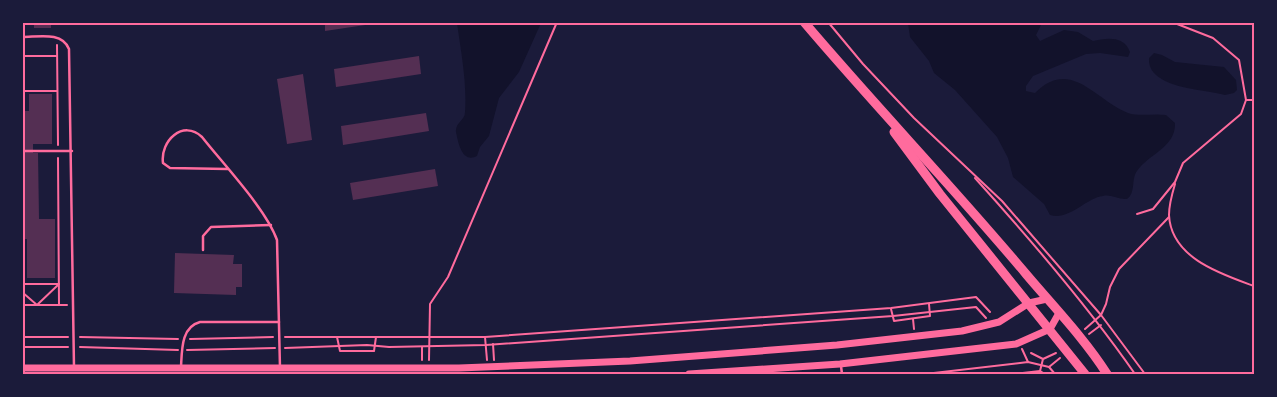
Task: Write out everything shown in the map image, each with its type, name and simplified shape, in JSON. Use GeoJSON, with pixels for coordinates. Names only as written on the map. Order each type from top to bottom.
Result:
{"type":"FeatureCollection","features":[{"type":"Feature","properties":{"kind":"highway"},"geometry":{"type":"LineString","coordinates":[[804,22],[874,104],[929,161],[1059,313],[1107,374]]}},
{"type":"Feature","properties":{"kind":"highway"},"geometry":{"type":"LineString","coordinates":[[874,104],[940,194],[1085,374]]}},
{"type":"Feature","properties":{"kind":"main road"},"geometry":{"type":"LineString","coordinates":[[22,368],[429,368],[630,361],[828,346],[962,331],[992,324],[1029,303],[1047,299]]}},
{"type":"Feature","properties":{"kind":"main road"},"geometry":{"type":"LineString","coordinates":[[690,374],[840,364],[1016,344],[1050,329],[1059,313]]}},
{"type":"Feature","properties":{"kind":"lane"},"geometry":{"type":"LineString","coordinates":[[22,37],[56,37],[65,41],[70,54],[74,367]]}},
{"type":"Feature","properties":{"kind":"lane"},"geometry":{"type":"LineString","coordinates":[[227,169],[170,168],[163,163],[164,148],[179,132],[184,129],[193,130],[202,137],[271,225],[277,240],[280,368]]}},
{"type":"Feature","properties":{"kind":"lane"},"geometry":{"type":"LineString","coordinates":[[22,151],[72,151]]}},
{"type":"Feature","properties":{"kind":"lane"},"geometry":{"type":"LineString","coordinates":[[202,250],[203,236],[211,227],[271,225]]}},
{"type":"Feature","properties":{"kind":"lane"},"geometry":{"type":"LineString","coordinates":[[180,368],[184,339],[190,327],[200,322],[278,322]]}},
{"type":"Feature","properties":{"kind":"lane"},"geometry":{"type":"LineString","coordinates":[[840,364],[842,374]]}},
{"type":"Feature","properties":{"kind":"path"},"geometry":{"type":"LineString","coordinates":[[429,368],[430,304],[448,277],[557,22]]}},
{"type":"Feature","properties":{"kind":"path"},"geometry":{"type":"LineString","coordinates":[[828,22],[863,64],[968,171],[1024,232],[1097,319],[1136,374]]}},
{"type":"Feature","properties":{"kind":"path"},"geometry":{"type":"LineString","coordinates":[[1172,22],[1213,38],[1238,60],[1246,100],[1241,114],[1183,164],[1175,182],[1169,217],[1176,238],[1198,261],[1212,270],[1254,286]]}},
{"type":"Feature","properties":{"kind":"path"},"geometry":{"type":"LineString","coordinates":[[56,37],[59,305]]}},
{"type":"Feature","properties":{"kind":"path"},"geometry":{"type":"LineString","coordinates":[[22,56],[57,56]]}},
{"type":"Feature","properties":{"kind":"path"},"geometry":{"type":"LineString","coordinates":[[22,91],[57,91]]}},
{"type":"Feature","properties":{"kind":"path"},"geometry":{"type":"LineString","coordinates":[[1246,100],[1254,100]]}},
{"type":"Feature","properties":{"kind":"path"},"geometry":{"type":"LineString","coordinates":[[968,171],[1002,201],[1102,315],[1145,374]]}},
{"type":"Feature","properties":{"kind":"path"},"geometry":{"type":"LineString","coordinates":[[1137,214],[1153,209],[1175,182]]}},
{"type":"Feature","properties":{"kind":"path"},"geometry":{"type":"LineString","coordinates":[[1085,329],[1102,315],[1110,287],[1119,269],[1169,217]]}},
{"type":"Feature","properties":{"kind":"path"},"geometry":{"type":"LineString","coordinates":[[22,284],[59,284]]}},
{"type":"Feature","properties":{"kind":"path"},"geometry":{"type":"LineString","coordinates":[[37,305],[59,284]]}},
{"type":"Feature","properties":{"kind":"path"},"geometry":{"type":"LineString","coordinates":[[22,292],[37,305]]}},
{"type":"Feature","properties":{"kind":"path"},"geometry":{"type":"LineString","coordinates":[[22,337],[184,339],[485,337],[891,308],[976,297],[990,312]]}},
{"type":"Feature","properties":{"kind":"path"},"geometry":{"type":"LineString","coordinates":[[891,308],[894,321],[930,316],[929,304]]}},
{"type":"Feature","properties":{"kind":"path"},"geometry":{"type":"LineString","coordinates":[[22,305],[74,305]]}},
{"type":"Feature","properties":{"kind":"path"},"geometry":{"type":"LineString","coordinates":[[22,347],[182,350],[339,345],[430,346],[486,344],[892,316],[976,307],[992,324]]}},
{"type":"Feature","properties":{"kind":"path"},"geometry":{"type":"LineString","coordinates":[[337,337],[340,351],[374,351],[376,337]]}},
{"type":"Feature","properties":{"kind":"path"},"geometry":{"type":"LineString","coordinates":[[485,337],[487,367]]}},
{"type":"Feature","properties":{"kind":"path"},"geometry":{"type":"LineString","coordinates":[[1016,344],[1023,351],[1028,362]]}},
{"type":"Feature","properties":{"kind":"path"},"geometry":{"type":"LineString","coordinates":[[1031,353],[1043,359],[1057,353]]}},
{"type":"Feature","properties":{"kind":"path"},"geometry":{"type":"LineString","coordinates":[[1040,371],[1043,359]]}},
{"type":"Feature","properties":{"kind":"path"},"geometry":{"type":"LineString","coordinates":[[925,374],[1028,362],[1049,368],[1055,374]]}},
{"type":"Feature","properties":{"kind":"path"},"geometry":{"type":"LineString","coordinates":[[1015,374],[1040,371],[1045,374]]}},
{"type":"Feature","properties":{"kind":"shaded area"},"geometry":{"type":"Polygon","coordinates":[[[457,23],[541,23],[519,72],[499,98],[489,136],[480,147],[477,156],[472,158],[464,155],[456,132],[457,126],[465,115],[463,67],[457,23]]]}},
{"type":"Feature","properties":{"kind":"shaded area"},"geometry":{"type":"Polygon","coordinates":[[[908,23],[1042,23],[1036,35],[1040,41],[1064,30],[1078,32],[1093,41],[1103,39],[1119,40],[1124,43],[1130,52],[1128,57],[1100,53],[1086,54],[1033,76],[1026,86],[1026,91],[1035,93],[1048,83],[1060,79],[1072,80],[1128,113],[1137,115],[1166,115],[1175,123],[1174,131],[1167,144],[1137,171],[1132,193],[1127,199],[1103,196],[1064,215],[1050,215],[1044,204],[1013,177],[1008,158],[997,137],[955,90],[934,73],[929,61],[910,37],[908,23]]]}},
{"type":"Feature","properties":{"kind":"shaded area"},"geometry":{"type":"Polygon","coordinates":[[[1154,53],[1175,62],[1224,67],[1236,80],[1237,90],[1234,93],[1225,95],[1167,82],[1157,76],[1151,68],[1149,58],[1154,53]]]}},
{"type":"Feature","properties":{"kind":"building"},"geometry":{"type":"Polygon","coordinates":[[[34,22],[51,22],[51,28],[34,28],[34,22]]]}},
{"type":"Feature","properties":{"kind":"building"},"geometry":{"type":"Polygon","coordinates":[[[325,22],[372,22],[372,24],[325,31],[325,22]]]}},
{"type":"Feature","properties":{"kind":"building"},"geometry":{"type":"Polygon","coordinates":[[[419,56],[421,74],[336,87],[334,69],[419,56]]]}},
{"type":"Feature","properties":{"kind":"building"},"geometry":{"type":"Polygon","coordinates":[[[303,74],[312,140],[287,144],[277,79],[303,74]]]}},
{"type":"Feature","properties":{"kind":"building"},"geometry":{"type":"Polygon","coordinates":[[[29,94],[52,94],[52,144],[33,144],[33,153],[38,153],[39,219],[55,219],[55,278],[27,278],[27,239],[22,239],[22,111],[29,111],[29,94]]]}},
{"type":"Feature","properties":{"kind":"building"},"geometry":{"type":"Polygon","coordinates":[[[426,113],[429,131],[343,145],[341,126],[426,113]]]}},
{"type":"Feature","properties":{"kind":"building"},"geometry":{"type":"Polygon","coordinates":[[[435,169],[438,186],[353,200],[350,183],[435,169]]]}},
{"type":"Feature","properties":{"kind":"building"},"geometry":{"type":"Polygon","coordinates":[[[175,253],[234,255],[233,264],[242,264],[242,287],[236,287],[236,295],[174,293],[175,253]]]}}]}
